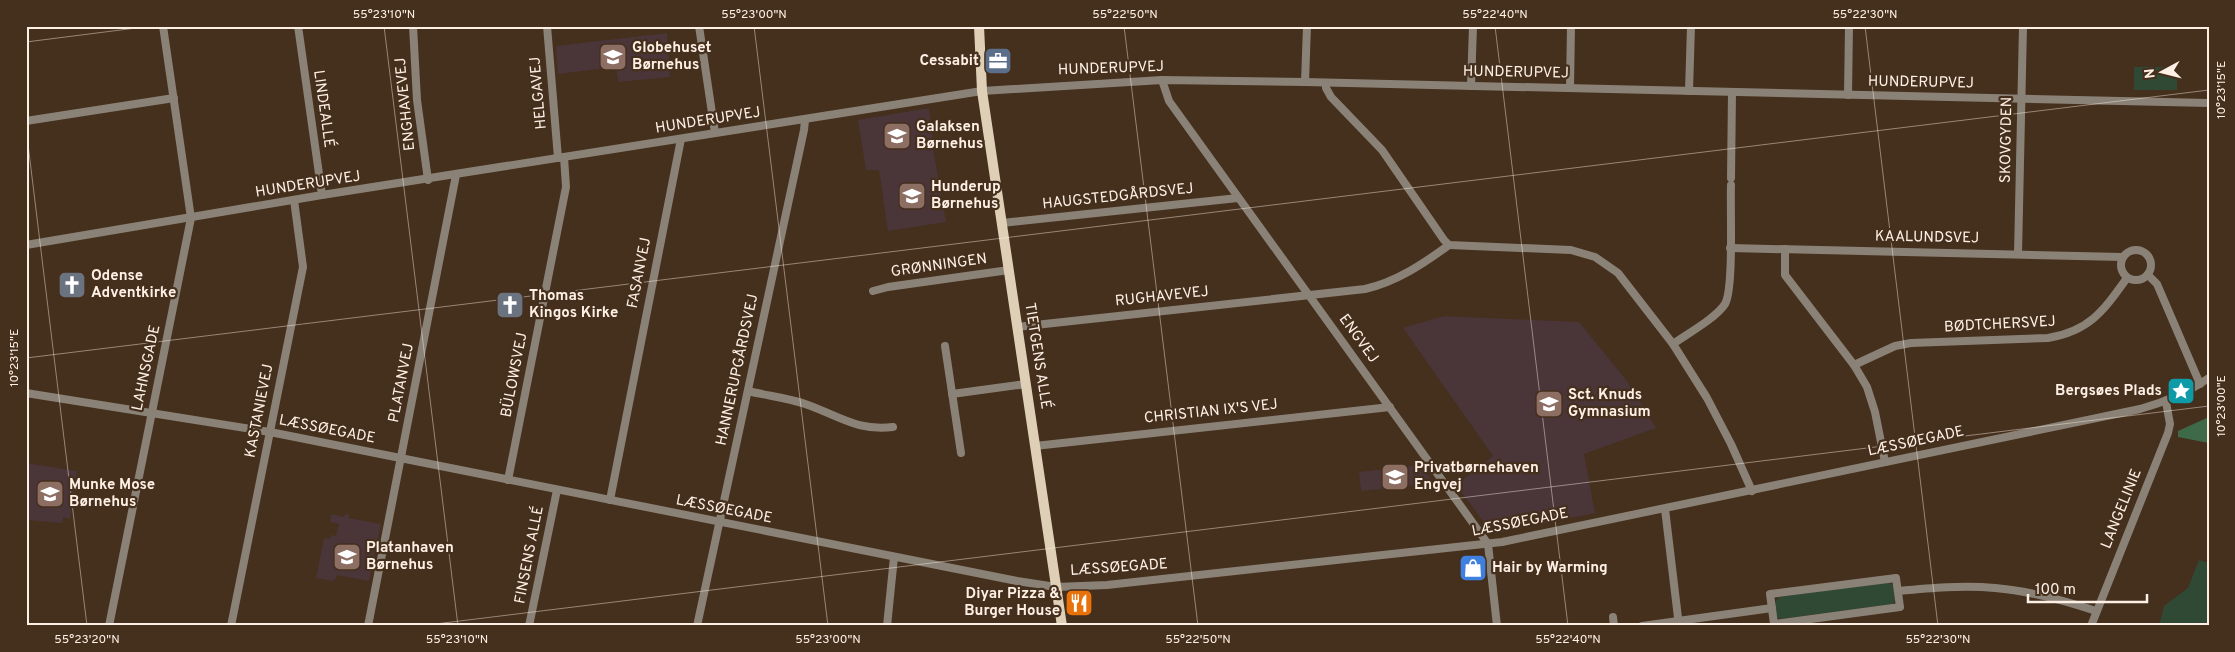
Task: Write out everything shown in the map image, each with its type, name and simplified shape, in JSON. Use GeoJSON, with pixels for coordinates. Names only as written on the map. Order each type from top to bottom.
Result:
{"type":"FeatureCollection","features":[{"type":"Feature","properties":{"kind":"main road","name":"TIETGENS ALLÉ"},"geometry":{"type":"LineString","coordinates":[[979,26],[982,91],[1062,626]]}},
{"type":"Feature","properties":{"kind":"street","name":"LAHNSGADE"},"geometry":{"type":"LineString","coordinates":[[109,626],[191,218],[163,26]]}},
{"type":"Feature","properties":{"kind":"street","name":"LINDEALLÉ"},"geometry":{"type":"LineString","coordinates":[[298,26],[322,195]]}},
{"type":"Feature","properties":{"kind":"street","name":"ENGHAVEVEJ"},"geometry":{"type":"LineString","coordinates":[[413,26],[417,100],[428,180]]}},
{"type":"Feature","properties":{"kind":"street","name":"HELGAVEJ"},"geometry":{"type":"LineString","coordinates":[[547,26],[561,157]]}},
{"type":"Feature","properties":{"kind":"street"},"geometry":{"type":"LineString","coordinates":[[699,26],[714,133]]}},
{"type":"Feature","properties":{"kind":"street"},"geometry":{"type":"LineString","coordinates":[[1306,82],[1307,26]]}},
{"type":"Feature","properties":{"kind":"street"},"geometry":{"type":"LineString","coordinates":[[1471,86],[1473,26]]}},
{"type":"Feature","properties":{"kind":"street"},"geometry":{"type":"LineString","coordinates":[[1570,88],[1571,26]]}},
{"type":"Feature","properties":{"kind":"street"},"geometry":{"type":"LineString","coordinates":[[1689,91],[1691,26]]}},
{"type":"Feature","properties":{"kind":"street"},"geometry":{"type":"LineString","coordinates":[[1848,26],[1848,95]]}},
{"type":"Feature","properties":{"kind":"street","name":"SKOVGYDEN"},"geometry":{"type":"LineString","coordinates":[[2018,254],[2023,26]]}},
{"type":"Feature","properties":{"kind":"street","name":"HUNDERUPVEJ"},"geometry":{"type":"LineString","coordinates":[[26,245],[322,195],[428,180],[561,157],[982,91],[1162,80],[2209,103]]}},
{"type":"Feature","properties":{"kind":"street","name":"ENGVEJ"},"geometry":{"type":"LineString","coordinates":[[1162,80],[1169,101],[1488,544],[1497,626]]}},
{"type":"Feature","properties":{"kind":"street"},"geometry":{"type":"LineString","coordinates":[[1326,83],[1326,88],[1336,103],[1382,150],[1449,245],[1571,250],[1595,257],[1618,273],[1673,344],[1707,398],[1731,444],[1752,491]]}},
{"type":"Feature","properties":{"kind":"street"},"geometry":{"type":"LineString","coordinates":[[1673,344],[1715,314],[1724,304],[1730,275],[1732,92]]}},
{"type":"Feature","properties":{"kind":"street"},"geometry":{"type":"LineString","coordinates":[[26,121],[174,98]]}},
{"type":"Feature","properties":{"kind":"street","name":"HANNERUPGÅRDSVEJ"},"geometry":{"type":"LineString","coordinates":[[697,626],[805,120]]}},
{"type":"Feature","properties":{"kind":"street","name":"FASANVEJ"},"geometry":{"type":"LineString","coordinates":[[610,500],[681,139]]}},
{"type":"Feature","properties":{"kind":"street","name":"BÜLOWSVEJ"},"geometry":{"type":"LineString","coordinates":[[508,480],[566,187],[561,157]]}},
{"type":"Feature","properties":{"kind":"street","name":"PLATANVEJ"},"geometry":{"type":"LineString","coordinates":[[368,626],[456,175]]}},
{"type":"Feature","properties":{"kind":"street","name":"HAUGSTEDGÅRDSVEJ"},"geometry":{"type":"LineString","coordinates":[[1002,223],[1238,198]]}},
{"type":"Feature","properties":{"kind":"street","name":"KASTANIEVEJ"},"geometry":{"type":"LineString","coordinates":[[231,626],[303,267],[294,200]]}},
{"type":"Feature","properties":{"kind":"street","name":"RUGHAVEVEJ"},"geometry":{"type":"LineString","coordinates":[[1017,327],[1310,295],[1383,285],[1399,278],[1449,245]]}},
{"type":"Feature","properties":{"kind":"street","name":"KAALUNDSVEJ"},"geometry":{"type":"LineString","coordinates":[[1730,248],[2123,257]]}},
{"type":"Feature","properties":{"kind":"street"},"geometry":{"type":"LineString","coordinates":[[1785,249],[1785,275],[1854,365],[1867,387],[1875,412],[1885,462]]}},
{"type":"Feature","properties":{"kind":"street"},"geometry":{"type":"LineString","coordinates":[[2137,250],[2147,255],[2151,265],[2148,275],[2138,281],[2127,278],[2121,268],[2123,257],[2127,253],[2137,250]]}},
{"type":"Feature","properties":{"kind":"street","name":"GRØNNINGEN"},"geometry":{"type":"LineString","coordinates":[[873,291],[888,287],[1009,270]]}},
{"type":"Feature","properties":{"kind":"street"},"geometry":{"type":"LineString","coordinates":[[2148,275],[2157,284],[2200,384]]}},
{"type":"Feature","properties":{"kind":"street","name":"BØDTCHERSVEJ"},"geometry":{"type":"LineString","coordinates":[[1854,365],[1894,346],[1911,343],[2062,336],[2088,324],[2099,315],[2127,278]]}},
{"type":"Feature","properties":{"kind":"street"},"geometry":{"type":"LineString","coordinates":[[945,346],[961,453]]}},
{"type":"Feature","properties":{"kind":"street","name":"LÆSSØEGADE"},"geometry":{"type":"LineString","coordinates":[[26,393],[270,432],[719,523],[1017,581],[1056,586],[1107,585],[1488,544],[1752,491],[2140,409],[2166,402],[2209,378]]}},
{"type":"Feature","properties":{"kind":"street"},"geometry":{"type":"LineString","coordinates":[[952,394],[1026,384]]}},
{"type":"Feature","properties":{"kind":"street"},"geometry":{"type":"LineString","coordinates":[[748,391],[807,405],[856,426],[875,429],[893,427]]}},
{"type":"Feature","properties":{"kind":"street","name":"LANGELINIE"},"geometry":{"type":"LineString","coordinates":[[2091,626],[2168,433],[2170,424],[2166,402]]}},
{"type":"Feature","properties":{"kind":"street","name":"CHRISTIAN IX'S VEJ"},"geometry":{"type":"LineString","coordinates":[[1035,446],[1390,407]]}},
{"type":"Feature","properties":{"kind":"street","name":"FINSENS ALLÉ"},"geometry":{"type":"LineString","coordinates":[[529,626],[557,490]]}},
{"type":"Feature","properties":{"kind":"street"},"geometry":{"type":"LineString","coordinates":[[1665,509],[1679,624]]}},
{"type":"Feature","properties":{"kind":"street"},"geometry":{"type":"LineString","coordinates":[[888,626],[894,557]]}},
{"type":"Feature","properties":{"kind":"street"},"geometry":{"type":"LineString","coordinates":[[1896,578],[1898,591],[1900,607],[1774,624],[1770,594],[1896,578]]}},
{"type":"Feature","properties":{"kind":"street"},"geometry":{"type":"LineString","coordinates":[[1898,591],[1948,587],[1994,588],[2062,599],[2096,611]]}},
{"type":"Feature","properties":{"kind":"street"},"geometry":{"type":"LineString","coordinates":[[1642,626],[1679,624],[1772,608]]}},
{"type":"Feature","properties":{"kind":"street"},"geometry":{"type":"LineString","coordinates":[[1613,617],[1614,626]]}},
{"type":"Feature","properties":{"kind":"shaded area","name":"Globehuset Børnehus"},"geometry":{"type":"Polygon","coordinates":[[[667,33],[670,77],[618,82],[616,67],[558,74],[556,46],[667,33]]]}},
{"type":"Feature","properties":{"kind":"shaded area"},"geometry":{"type":"Polygon","coordinates":[[[929,108],[934,154],[946,222],[888,231],[879,170],[866,170],[858,120],[929,108]]]}},
{"type":"Feature","properties":{"kind":"shaded area","name":"Sct. Knuds Gymnasium"},"geometry":{"type":"Polygon","coordinates":[[[1444,316],[1579,322],[1627,381],[1656,428],[1584,454],[1595,513],[1493,534],[1456,485],[1493,456],[1403,328],[1444,316]]]}},
{"type":"Feature","properties":{"kind":"shaded area","name":"Munke Mose Børnehus"},"geometry":{"type":"Polygon","coordinates":[[[26,463],[77,471],[70,519],[63,517],[62,523],[26,520],[26,463]]]}},
{"type":"Feature","properties":{"kind":"shaded area","name":"Privatbørnehaven Engvej"},"geometry":{"type":"Polygon","coordinates":[[[1420,465],[1434,483],[1361,491],[1359,472],[1420,465]]]}},
{"type":"Feature","properties":{"kind":"shaded area","name":"Platanhaven Børnehus"},"geometry":{"type":"Polygon","coordinates":[[[331,514],[344,517],[345,514],[349,515],[349,518],[381,524],[369,581],[337,575],[335,580],[332,581],[316,578],[324,538],[330,539],[331,535],[336,536],[339,524],[330,522],[331,514]]]}},
{"type":"Feature","properties":{"kind":"green space"},"geometry":{"type":"Polygon","coordinates":[[[2134,67],[2177,67],[2177,90],[2134,90],[2134,67]]]}},
{"type":"Feature","properties":{"kind":"green space"},"geometry":{"type":"Polygon","coordinates":[[[2209,417],[2209,443],[2178,437],[2178,431],[2209,417]]]}},
{"type":"Feature","properties":{"kind":"green space"},"geometry":{"type":"Polygon","coordinates":[[[2199,560],[2209,563],[2209,626],[2159,626],[2164,606],[2188,588],[2199,560]]]}},
{"type":"Feature","properties":{"kind":"green space"},"geometry":{"type":"Polygon","coordinates":[[[1887,582],[1893,585],[1895,601],[1892,604],[1780,619],[1776,616],[1775,603],[1779,597],[1887,582]]]}},
{"type":"Feature","properties":{"kind":"place","name":"Globehuset Børnehus"},"geometry":{"type":"Point","coordinates":[613,57]}},
{"type":"Feature","properties":{"kind":"place","name":"Cessabit"},"geometry":{"type":"Point","coordinates":[998,61]}},
{"type":"Feature","properties":{"kind":"place","name":"Galaksen Børnehus"},"geometry":{"type":"Point","coordinates":[897,136]}},
{"type":"Feature","properties":{"kind":"place","name":"Hunderup Børnehus"},"geometry":{"type":"Point","coordinates":[912,196]}},
{"type":"Feature","properties":{"kind":"place","name":"Odense Adventkirke"},"geometry":{"type":"Point","coordinates":[72,285]}},
{"type":"Feature","properties":{"kind":"place","name":"Thomas Kingos Kirke"},"geometry":{"type":"Point","coordinates":[510,305]}},
{"type":"Feature","properties":{"kind":"place","name":"Bergsøes Plads"},"geometry":{"type":"Point","coordinates":[2181,391]}},
{"type":"Feature","properties":{"kind":"place","name":"Sct. Knuds Gymnasium"},"geometry":{"type":"Point","coordinates":[1549,404]}},
{"type":"Feature","properties":{"kind":"place","name":"Privatbørnehaven Engvej"},"geometry":{"type":"Point","coordinates":[1395,477]}},
{"type":"Feature","properties":{"kind":"place","name":"Munke Mose Børnehus"},"geometry":{"type":"Point","coordinates":[50,494]}},
{"type":"Feature","properties":{"kind":"place","name":"Platanhaven Børnehus"},"geometry":{"type":"Point","coordinates":[347,557]}},
{"type":"Feature","properties":{"kind":"place","name":"Hair by Warming"},"geometry":{"type":"Point","coordinates":[1473,568]}},
{"type":"Feature","properties":{"kind":"place","name":"Diyar Pizza & Burger House"},"geometry":{"type":"Point","coordinates":[1079,603]}}]}
